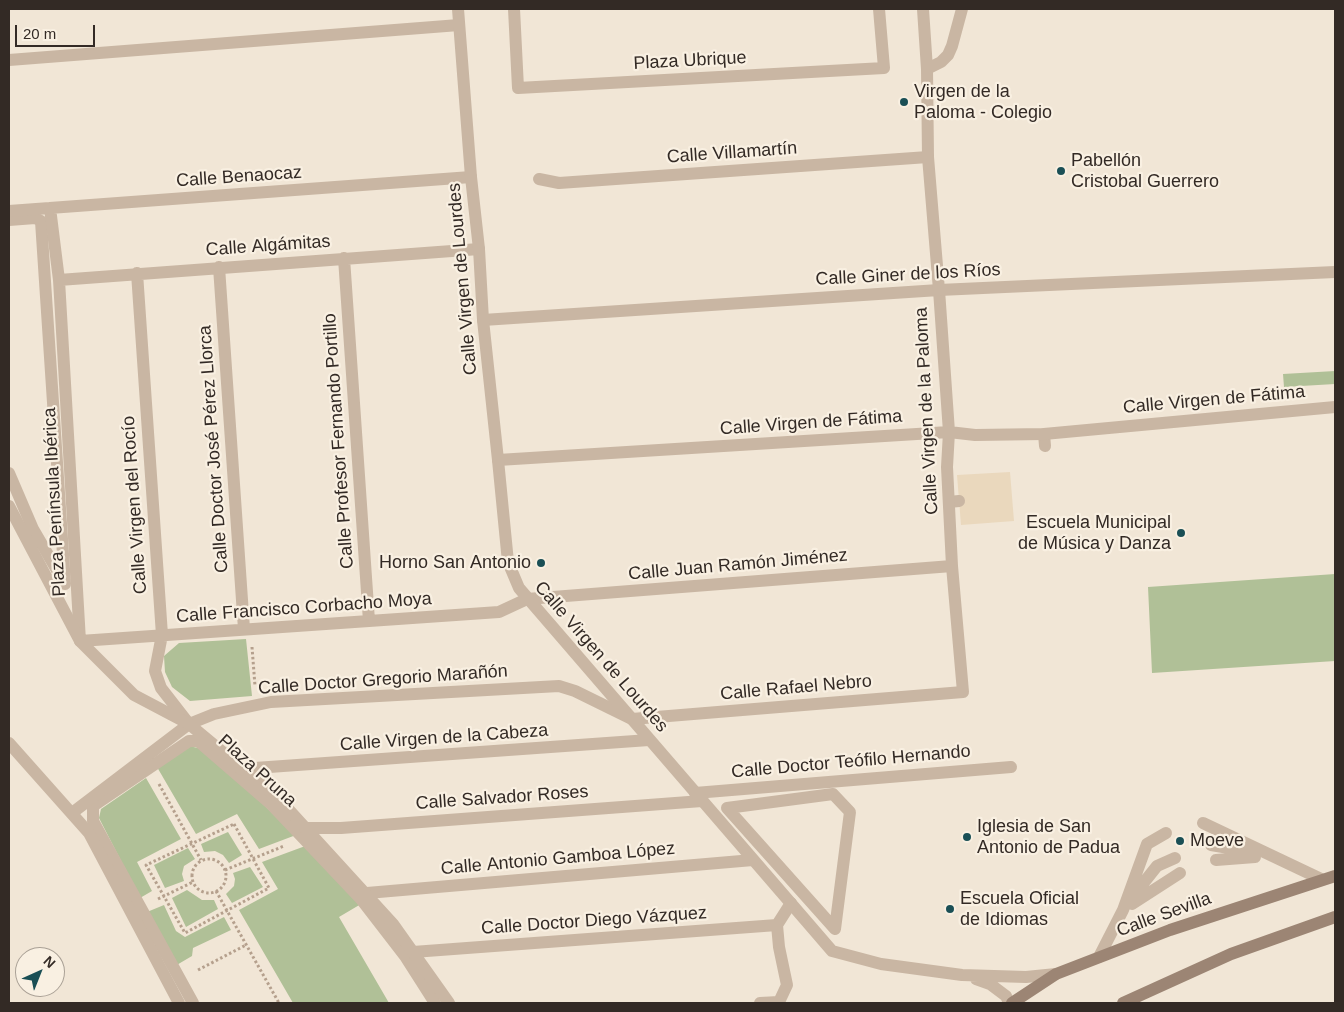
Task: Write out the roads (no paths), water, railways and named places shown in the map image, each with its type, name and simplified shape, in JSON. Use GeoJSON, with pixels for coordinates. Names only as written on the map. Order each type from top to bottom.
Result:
{"type":"FeatureCollection","features":[{"type":"Feature","properties":{"kind":"main road","name":"Calle Sevilla"},"geometry":{"type":"LineString","coordinates":[[1011,1003],[1056,974],[1099,957],[1321,879],[1335,876]]}},
{"type":"Feature","properties":{"kind":"main road"},"geometry":{"type":"LineString","coordinates":[[1124,1003],[1231,954],[1335,917]]}},
{"type":"Feature","properties":{"kind":"street","name":"Calle Virgen de Lourdes"},"geometry":{"type":"LineString","coordinates":[[458,9],[471,177],[480,249],[483,320],[508,562],[512,574],[527,599],[832,951],[881,964],[962,975],[1026,977],[1056,974]]}},
{"type":"Feature","properties":{"kind":"street","name":"Plaza Ubrique"},"geometry":{"type":"LineString","coordinates":[[514,9],[518,88],[884,68],[878,9]]}},
{"type":"Feature","properties":{"kind":"street","name":"Calle Virgen de la Paloma"},"geometry":{"type":"LineString","coordinates":[[923,9],[927,69],[928,158],[949,432],[947,467],[954,501],[952,566],[963,692]]}},
{"type":"Feature","properties":{"kind":"street"},"geometry":{"type":"LineString","coordinates":[[927,69],[941,62],[948,54],[962,9]]}},
{"type":"Feature","properties":{"kind":"street"},"geometry":{"type":"LineString","coordinates":[[9,60],[459,25]]}},
{"type":"Feature","properties":{"kind":"street","name":"Calle Villamartín"},"geometry":{"type":"LineString","coordinates":[[540,179],[559,183],[928,158]]}},
{"type":"Feature","properties":{"kind":"street","name":"Calle Benaocaz"},"geometry":{"type":"LineString","coordinates":[[9,211],[471,177]]}},
{"type":"Feature","properties":{"kind":"street","name":"Plaza Península Ibérica"},"geometry":{"type":"LineString","coordinates":[[50,208],[59,280],[80,641]]}},
{"type":"Feature","properties":{"kind":"street","name":"Plaza Península Ibérica"},"geometry":{"type":"LineString","coordinates":[[9,220],[35,218],[41,222],[65,584],[33,529],[9,473]]}},
{"type":"Feature","properties":{"kind":"street","name":"Calle Algámitas"},"geometry":{"type":"LineString","coordinates":[[59,280],[480,249]]}},
{"type":"Feature","properties":{"kind":"street","name":"Calle Profesor Fernando Portillo"},"geometry":{"type":"LineString","coordinates":[[344,258],[369,621]]}},
{"type":"Feature","properties":{"kind":"street","name":"Calle Doctor José Pérez Llorca"},"geometry":{"type":"LineString","coordinates":[[219,267],[247,629]]}},
{"type":"Feature","properties":{"kind":"street","name":"Calle Giner de los Ríos"},"geometry":{"type":"LineString","coordinates":[[483,320],[939,290],[1335,272]]}},
{"type":"Feature","properties":{"kind":"street","name":"Calle Virgen del Rocío"},"geometry":{"type":"LineString","coordinates":[[137,273],[162,635],[155,671],[161,688],[189,724]]}},
{"type":"Feature","properties":{"kind":"street","name":"Calle Virgen de Fátima"},"geometry":{"type":"LineString","coordinates":[[498,460],[949,432],[1045,440],[1335,407]]}},
{"type":"Feature","properties":{"kind":"street","name":"Plaza Península Ibérica"},"geometry":{"type":"LineString","coordinates":[[9,506],[80,641]]}},
{"type":"Feature","properties":{"kind":"street","name":"Calle Juan Ramón Jiménez"},"geometry":{"type":"LineString","coordinates":[[527,599],[952,566]]}},
{"type":"Feature","properties":{"kind":"street","name":"Calle Francisco Corbacho Moya"},"geometry":{"type":"LineString","coordinates":[[80,641],[499,612],[527,599]]}},
{"type":"Feature","properties":{"kind":"street"},"geometry":{"type":"LineString","coordinates":[[80,641],[134,696],[189,724],[279,799],[367,893],[413,952],[449,1003]]}},
{"type":"Feature","properties":{"kind":"street","name":"Calle Doctor Gregorio Marañón"},"geometry":{"type":"LineString","coordinates":[[72,813],[189,724],[214,714],[256,705],[559,686],[575,690],[632,719]]}},
{"type":"Feature","properties":{"kind":"street","name":"Calle Rafael Nebro"},"geometry":{"type":"LineString","coordinates":[[632,719],[963,692]]}},
{"type":"Feature","properties":{"kind":"street","name":"Calle Virgen de la Cabeza"},"geometry":{"type":"LineString","coordinates":[[241,769],[545,749],[649,740]]}},
{"type":"Feature","properties":{"kind":"street","name":"Plaza Pruna"},"geometry":{"type":"LineString","coordinates":[[193,1003],[93,821],[93,806],[189,741],[198,741],[272,805],[361,899],[405,956],[435,1003]]}},
{"type":"Feature","properties":{"kind":"street"},"geometry":{"type":"LineString","coordinates":[[9,743],[89,833],[179,1003]]}},
{"type":"Feature","properties":{"kind":"street","name":"Calle Doctor Teófilo Hernando"},"geometry":{"type":"LineString","coordinates":[[698,797],[1011,766]]}},
{"type":"Feature","properties":{"kind":"street"},"geometry":{"type":"LineString","coordinates":[[833,794],[850,812],[835,929],[828,922],[727,808],[833,794]]}},
{"type":"Feature","properties":{"kind":"street","name":"Calle Salvador Roses"},"geometry":{"type":"LineString","coordinates":[[305,828],[341,828],[698,797]]}},
{"type":"Feature","properties":{"kind":"street"},"geometry":{"type":"LineString","coordinates":[[1203,823],[1321,879]]}},
{"type":"Feature","properties":{"kind":"street"},"geometry":{"type":"LineString","coordinates":[[1099,957],[1123,910],[1147,844],[1166,833]]}},
{"type":"Feature","properties":{"kind":"street"},"geometry":{"type":"LineString","coordinates":[[1211,845],[1270,855]]}},
{"type":"Feature","properties":{"kind":"street"},"geometry":{"type":"LineString","coordinates":[[1216,860],[1270,855]]}},
{"type":"Feature","properties":{"kind":"street"},"geometry":{"type":"LineString","coordinates":[[1123,910],[1157,866],[1175,858]]}},
{"type":"Feature","properties":{"kind":"street","name":"Calle Antonio Gamboa López"},"geometry":{"type":"LineString","coordinates":[[367,893],[753,860]]}},
{"type":"Feature","properties":{"kind":"street"},"geometry":{"type":"LineString","coordinates":[[1123,910],[1180,873]]}},
{"type":"Feature","properties":{"kind":"street"},"geometry":{"type":"LineString","coordinates":[[760,1003],[779,1002],[787,985],[779,947],[777,925],[791,903]]}},
{"type":"Feature","properties":{"kind":"street","name":"Calle Doctor Diego Vázquez"},"geometry":{"type":"LineString","coordinates":[[413,952],[777,925]]}},
{"type":"Feature","properties":{"kind":"street"},"geometry":{"type":"LineString","coordinates":[[962,975],[990,984],[1006,996],[1011,1003]]}},
{"type":"Feature","properties":{"kind":"place","name":"Virgen de la Paloma - Colegio"},"geometry":{"type":"Point","coordinates":[904,102]}},
{"type":"Feature","properties":{"kind":"place","name":"Pabellón Cristobal Guerrero"},"geometry":{"type":"Point","coordinates":[1061,171]}},
{"type":"Feature","properties":{"kind":"place","name":"Escuela Municipal de Música y Danza"},"geometry":{"type":"Point","coordinates":[1181,533]}},
{"type":"Feature","properties":{"kind":"place","name":"Horno San Antonio"},"geometry":{"type":"Point","coordinates":[541,563]}},
{"type":"Feature","properties":{"kind":"place","name":"Iglesia de San Antonio de Padua"},"geometry":{"type":"Point","coordinates":[967,837]}},
{"type":"Feature","properties":{"kind":"place","name":"Moeve"},"geometry":{"type":"Point","coordinates":[1180,841]}},
{"type":"Feature","properties":{"kind":"place","name":"Escuela Oficial de Idiomas"},"geometry":{"type":"Point","coordinates":[950,909]}}]}
